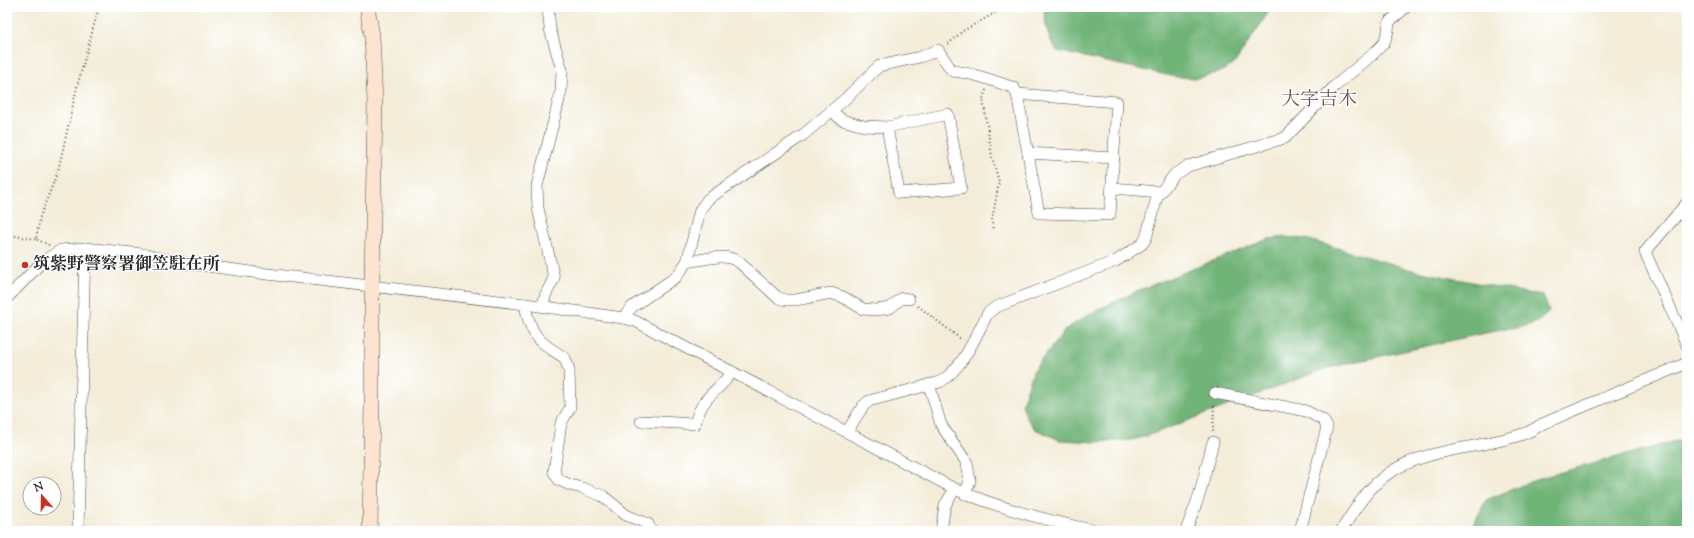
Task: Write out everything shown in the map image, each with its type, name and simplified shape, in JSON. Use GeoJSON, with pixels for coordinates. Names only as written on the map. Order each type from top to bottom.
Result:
{"type":"FeatureCollection","features":[{"type":"Feature","properties":{"kind":"street"},"geometry":{"type":"LineString","coordinates":[[367,7],[372,36],[375,102],[370,531]]}},
{"type":"Feature","properties":{"kind":"street"},"geometry":{"type":"LineString","coordinates":[[543,306],[545,296],[554,278],[538,208],[536,186],[561,91],[562,70],[550,29],[548,7]]}},
{"type":"Feature","properties":{"kind":"street"},"geometry":{"type":"LineString","coordinates":[[847,432],[863,406],[869,400],[940,382],[948,377],[960,364],[988,313],[996,307],[1116,261],[1142,244],[1146,238],[1157,197],[1175,174],[1188,166],[1285,138],[1334,87],[1384,43],[1389,22],[1406,7]]}},
{"type":"Feature","properties":{"kind":"street"},"geometry":{"type":"LineString","coordinates":[[623,318],[632,307],[676,277],[687,262],[700,210],[708,200],[803,135],[832,111],[879,66],[920,57],[938,50],[952,71],[966,72],[1014,88],[1017,94],[1039,213],[1110,215],[1117,102],[1017,94]]}},
{"type":"Feature","properties":{"kind":"street"},"geometry":{"type":"LineString","coordinates":[[832,111],[842,120],[864,126],[887,127],[948,114],[961,188],[899,192],[887,127]]}},
{"type":"Feature","properties":{"kind":"street"},"geometry":{"type":"LineString","coordinates":[[1028,153],[1114,158]]}},
{"type":"Feature","properties":{"kind":"street"},"geometry":{"type":"LineString","coordinates":[[1112,188],[1160,192]]}},
{"type":"Feature","properties":{"kind":"street"},"geometry":{"type":"LineString","coordinates":[[1687,203],[1645,252],[1687,345]]}},
{"type":"Feature","properties":{"kind":"street"},"geometry":{"type":"LineString","coordinates":[[78,531],[85,248]]}},
{"type":"Feature","properties":{"kind":"street"},"geometry":{"type":"LineString","coordinates":[[7,298],[42,262],[61,250],[85,248],[142,254],[184,263],[267,274],[543,306],[623,318],[635,321],[847,432],[879,451],[960,492],[1032,516],[1097,531]]}},
{"type":"Feature","properties":{"kind":"street"},"geometry":{"type":"LineString","coordinates":[[687,262],[713,257],[732,258],[777,297],[786,300],[796,300],[832,293],[843,297],[864,309],[876,310],[890,308],[902,298],[909,299]]}},
{"type":"Feature","properties":{"kind":"street"},"geometry":{"type":"LineString","coordinates":[[524,304],[526,316],[533,333],[543,344],[565,358],[569,370],[570,408],[561,423],[554,472],[559,480],[603,496],[626,515],[648,524],[651,531]]}},
{"type":"Feature","properties":{"kind":"street"},"geometry":{"type":"LineString","coordinates":[[1341,531],[1369,492],[1389,473],[1406,464],[1431,456],[1523,434],[1542,424],[1687,363]]}},
{"type":"Feature","properties":{"kind":"street"},"geometry":{"type":"LineString","coordinates":[[641,422],[695,424],[698,413],[705,399],[726,381],[732,372]]}},
{"type":"Feature","properties":{"kind":"street"},"geometry":{"type":"LineString","coordinates":[[929,384],[941,425],[967,463],[970,480],[960,492],[945,504],[941,531]]}},
{"type":"Feature","properties":{"kind":"street"},"geometry":{"type":"LineString","coordinates":[[1215,393],[1306,412],[1323,420],[1328,427],[1300,531]]}},
{"type":"Feature","properties":{"kind":"street"},"geometry":{"type":"LineString","coordinates":[[1186,531],[1199,496],[1212,442]]}},
{"type":"Feature","properties":{"kind":"path"},"geometry":{"type":"LineString","coordinates":[[36,239],[40,217],[58,171],[77,87],[99,7]]}},
{"type":"Feature","properties":{"kind":"path"},"geometry":{"type":"LineString","coordinates":[[938,50],[945,47],[963,31],[1005,7]]}},
{"type":"Feature","properties":{"kind":"path"},"geometry":{"type":"LineString","coordinates":[[990,80],[983,98],[992,157],[998,182],[992,221],[993,231]]}},
{"type":"Feature","properties":{"kind":"path"},"geometry":{"type":"LineString","coordinates":[[7,132],[8,128]]}},
{"type":"Feature","properties":{"kind":"path"},"geometry":{"type":"LineString","coordinates":[[7,235],[36,239],[61,250]]}},
{"type":"Feature","properties":{"kind":"path"},"geometry":{"type":"LineString","coordinates":[[909,299],[970,346]]}},
{"type":"Feature","properties":{"kind":"path"},"geometry":{"type":"LineString","coordinates":[[1212,442],[1215,393]]}},
{"type":"Feature","properties":{"kind":"green space"},"geometry":{"type":"Polygon","coordinates":[[[1044,7],[1272,7],[1234,64],[1220,72],[1197,78],[1176,77],[1057,51],[1047,30],[1044,7]]]}},
{"type":"Feature","properties":{"kind":"green space"},"geometry":{"type":"Polygon","coordinates":[[[1286,237],[1306,239],[1416,271],[1543,296],[1549,310],[1538,322],[1523,327],[1485,333],[1328,368],[1147,436],[1131,440],[1095,442],[1060,440],[1035,429],[1027,419],[1022,404],[1034,369],[1065,330],[1091,313],[1137,291],[1268,239],[1286,237]]]}},
{"type":"Feature","properties":{"kind":"green space"},"geometry":{"type":"Polygon","coordinates":[[[1687,438],[1687,531],[1470,531],[1486,500],[1540,478],[1687,438]]]}},
{"type":"Feature","properties":{"kind":"place","name":"筑紫野警察署御笠駐在所"},"geometry":{"type":"Point","coordinates":[25,265]}},
{"type":"Feature","properties":{"kind":"district","name":"大字吉木"},"geometry":{"type":"Point","coordinates":[1319,100]}}]}
